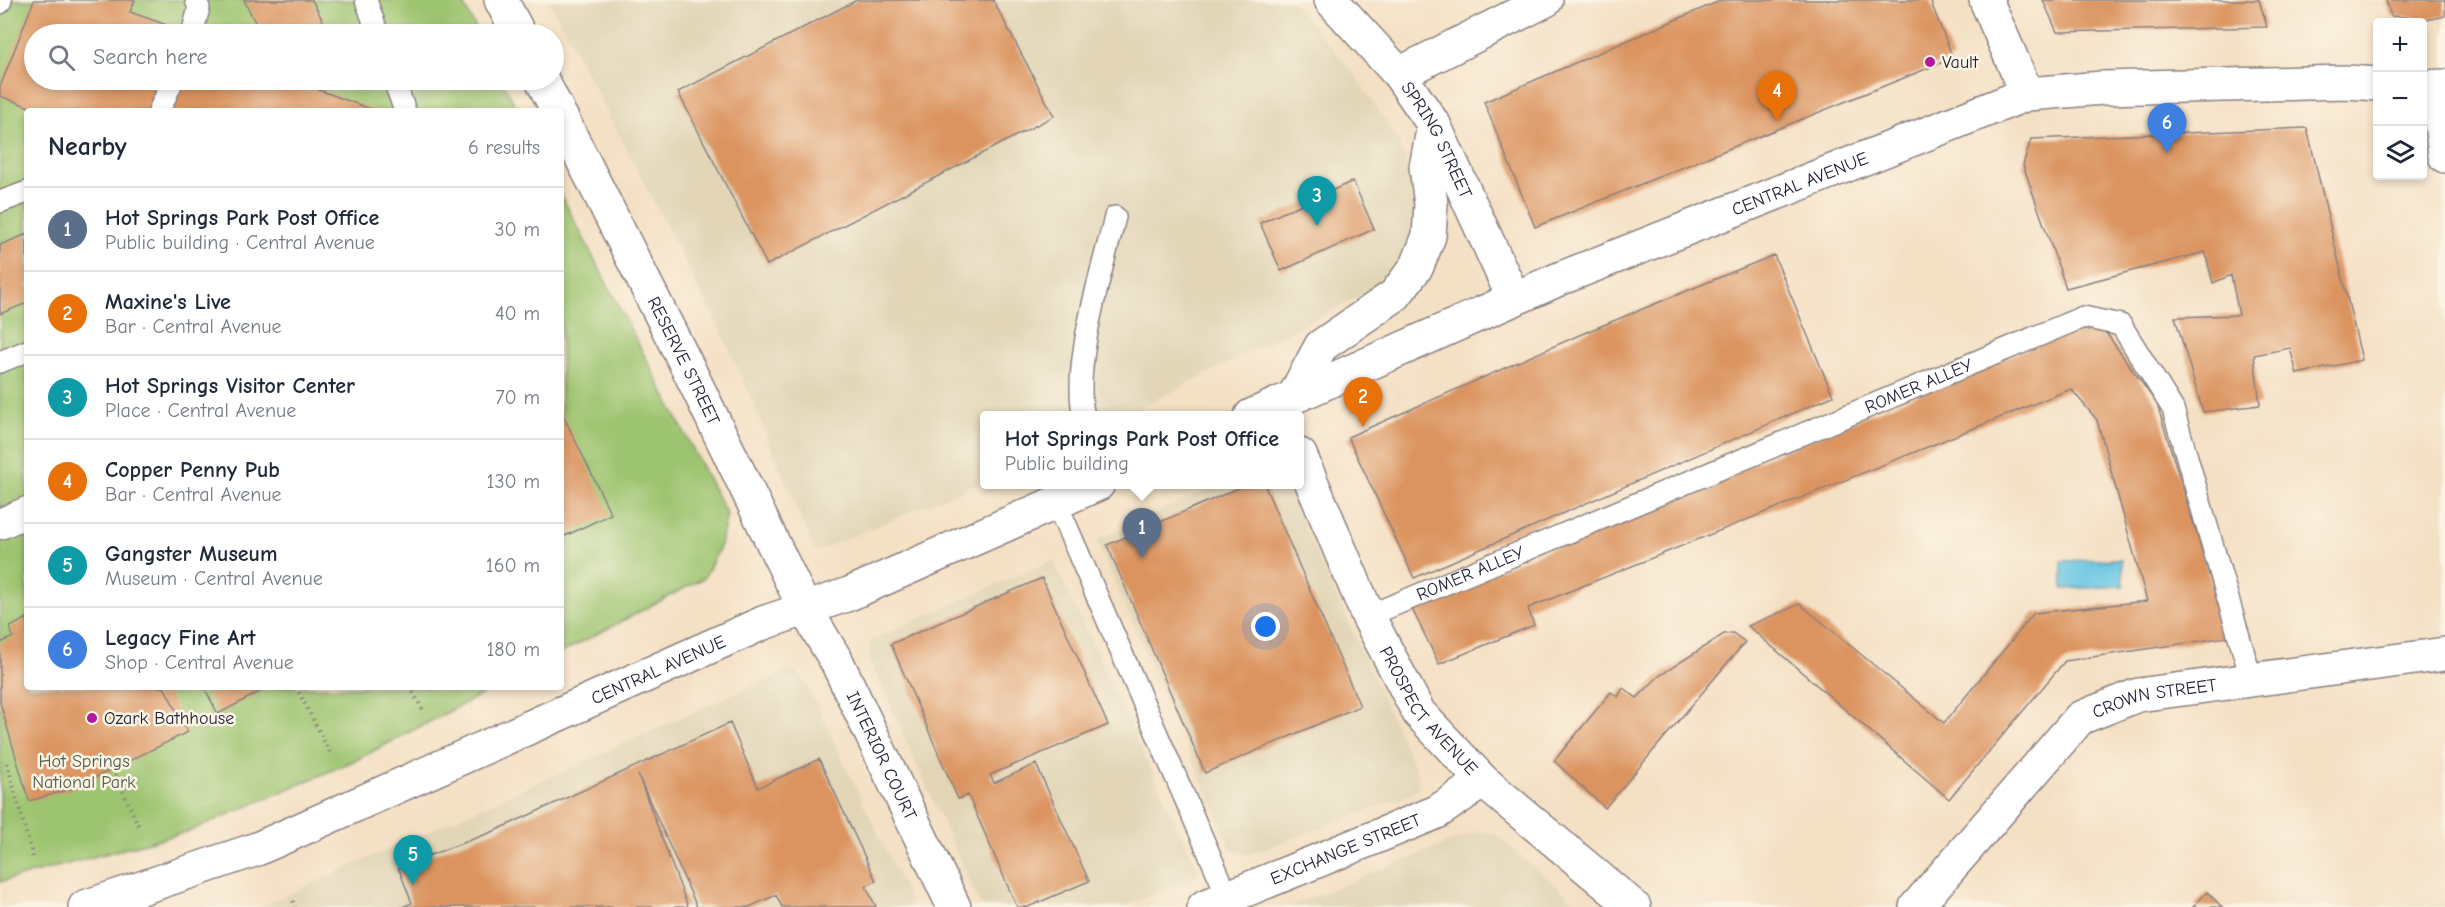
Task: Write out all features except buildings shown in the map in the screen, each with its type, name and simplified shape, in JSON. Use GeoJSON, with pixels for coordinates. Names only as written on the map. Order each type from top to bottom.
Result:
{"type":"FeatureCollection","features":[{"type":"Feature","properties":{"kind":"main road"},"geometry":{"type":"LineString","coordinates":[[501,0],[514,24]]}},
{"type":"Feature","properties":{"kind":"main road","name":"SPRING STREET"},"geometry":{"type":"LineString","coordinates":[[1331,0],[1399,74],[1434,125],[1514,300]]}},
{"type":"Feature","properties":{"kind":"main road"},"geometry":{"type":"LineString","coordinates":[[1986,0],[2027,94]]}},
{"type":"Feature","properties":{"kind":"main road"},"geometry":{"type":"LineString","coordinates":[[1399,74],[1543,1]]}},
{"type":"Feature","properties":{"kind":"main road","name":"CENTRAL AVENUE"},"geometry":{"type":"LineString","coordinates":[[1275,408],[1559,279],[2027,94],[2103,88],[2346,82],[2373,84]]}},
{"type":"Feature","properties":{"kind":"main road"},"geometry":{"type":"LineString","coordinates":[[2435,87],[2445,156]]}},
{"type":"Feature","properties":{"kind":"main road"},"geometry":{"type":"LineString","coordinates":[[547,90],[556,108]]}},
{"type":"Feature","properties":{"kind":"main road","name":"RESERVE STREET"},"geometry":{"type":"LineString","coordinates":[[564,123],[688,368],[804,607]]}},
{"type":"Feature","properties":{"kind":"main road"},"geometry":{"type":"LineString","coordinates":[[1275,408],[1321,346],[1395,295],[1417,266],[1429,236],[1431,204],[1426,167],[1434,125]]}},
{"type":"Feature","properties":{"kind":"main road","name":"PROSPECT AVENUE"},"geometry":{"type":"LineString","coordinates":[[1304,467],[1368,616],[1419,714],[1483,781],[1634,907]]}},
{"type":"Feature","properties":{"kind":"main road","name":"CENTRAL AVENUE"},"geometry":{"type":"LineString","coordinates":[[85,907],[257,849],[763,623],[804,607],[849,594],[1086,489]]}},
{"type":"Feature","properties":{"kind":"main road","name":"INTERIOR COURT"},"geometry":{"type":"LineString","coordinates":[[804,607],[837,662],[954,907]]}},
{"type":"Feature","properties":{"kind":"main road","name":"CROWN STREET"},"geometry":{"type":"LineString","coordinates":[[1916,907],[2080,718],[2138,695],[2251,678],[2445,654]]}},
{"type":"Feature","properties":{"kind":"main road","name":"EXCHANGE STREET"},"geometry":{"type":"LineString","coordinates":[[1216,902],[1437,812],[1483,781]]}},
{"type":"Feature","properties":{"kind":"street"},"geometry":{"type":"LineString","coordinates":[[0,524],[24,513]]}},
{"type":"Feature","properties":{"kind":"lane"},"geometry":{"type":"LineString","coordinates":[[195,24],[200,8],[196,0]]}},
{"type":"Feature","properties":{"kind":"lane"},"geometry":{"type":"LineString","coordinates":[[366,0],[374,24]]}},
{"type":"Feature","properties":{"kind":"lane"},"geometry":{"type":"LineString","coordinates":[[160,108],[168,90]]}},
{"type":"Feature","properties":{"kind":"lane"},"geometry":{"type":"LineString","coordinates":[[398,90],[404,108]]}},
{"type":"Feature","properties":{"kind":"lane"},"geometry":{"type":"LineString","coordinates":[[0,202],[24,193]]}},
{"type":"Feature","properties":{"kind":"lane"},"geometry":{"type":"LineString","coordinates":[[1083,411],[1080,378],[1083,353],[1115,217]]}},
{"type":"Feature","properties":{"kind":"lane","name":"ROMER ALLEY"},"geometry":{"type":"LineString","coordinates":[[1368,616],[2083,317],[2121,325],[2173,410],[2251,678]]}},
{"type":"Feature","properties":{"kind":"lane"},"geometry":{"type":"LineString","coordinates":[[0,362],[24,352]]}},
{"type":"Feature","properties":{"kind":"lane"},"geometry":{"type":"LineString","coordinates":[[1056,502],[1216,902]]}},
{"type":"Feature","properties":{"kind":"path"},"geometry":{"type":"LineString","coordinates":[[298,690],[331,754]]}},
{"type":"Feature","properties":{"kind":"path"},"geometry":{"type":"LineString","coordinates":[[412,690],[423,710]]}},
{"type":"Feature","properties":{"kind":"path"},"geometry":{"type":"LineString","coordinates":[[7,763],[34,861]]}},
{"type":"Feature","properties":{"kind":"path"},"geometry":{"type":"LineString","coordinates":[[112,769],[140,830]]}},
{"type":"Feature","properties":{"kind":"path"},"geometry":{"type":"LineString","coordinates":[[293,902],[295,907]]}},
{"type":"Feature","properties":{"kind":"shaded area"},"geometry":{"type":"Polygon","coordinates":[[[549,0],[1291,0],[1352,71],[1398,139],[1423,217],[1400,269],[1362,295],[1134,411],[980,411],[980,483],[815,552],[727,343],[564,29],[564,24],[561,24],[549,0]]]}},
{"type":"Feature","properties":{"kind":"shaded area"},"geometry":{"type":"Polygon","coordinates":[[[1209,489],[1288,489],[1417,773],[1419,786],[1409,795],[1248,855],[1232,850],[1096,540],[1209,489]]]}},
{"type":"Feature","properties":{"kind":"shaded area"},"geometry":{"type":"Polygon","coordinates":[[[1053,560],[1199,872],[1191,880],[1123,907],[981,907],[870,661],[869,641],[1053,560]]]}},
{"type":"Feature","properties":{"kind":"shaded area"},"geometry":{"type":"Polygon","coordinates":[[[785,671],[797,671],[806,683],[913,907],[260,907],[785,671]]]}},
{"type":"Feature","properties":{"kind":"shaded area"},"geometry":{"type":"Polygon","coordinates":[[[1478,831],[1495,834],[1581,907],[1288,907],[1478,831]]]}},
{"type":"Feature","properties":{"kind":"green space","name":"Hot Springs National Park"},"geometry":{"type":"Polygon","coordinates":[[[0,0],[461,0],[474,24],[24,24],[24,90],[507,90],[516,108],[24,108],[24,690],[490,690],[356,760],[190,831],[0,882],[0,0]]]}},
{"type":"Feature","properties":{"kind":"green space"},"geometry":{"type":"Polygon","coordinates":[[[564,201],[727,515],[719,549],[704,578],[564,651],[564,201]]]}},
{"type":"Feature","properties":{"kind":"water"},"geometry":{"type":"Polygon","coordinates":[[[2122,559],[2124,586],[2063,589],[2062,561],[2122,559]]]}},
{"type":"Feature","properties":{"kind":"place","name":"Vault"},"geometry":{"type":"Point","coordinates":[1930,62]}},
{"type":"Feature","properties":{"kind":"place","name":"Copper Penny Pub"},"geometry":{"type":"Point","coordinates":[1777,121]}},
{"type":"Feature","properties":{"kind":"place","name":"Legacy Fine Art"},"geometry":{"type":"Point","coordinates":[2167,153]}},
{"type":"Feature","properties":{"kind":"place","name":"Hot Springs Visitor Center"},"geometry":{"type":"Point","coordinates":[1317,226]}},
{"type":"Feature","properties":{"kind":"place","name":"Maxine's Live"},"geometry":{"type":"Point","coordinates":[1363,427]}},
{"type":"Feature","properties":{"kind":"place","name":"Hot Springs Park Post Office"},"geometry":{"type":"Point","coordinates":[1142,558]}},
{"type":"Feature","properties":{"kind":"place","name":"Ozark Bathhouse"},"geometry":{"type":"Point","coordinates":[92,718]}},
{"type":"Feature","properties":{"kind":"place","name":"Gangster Museum"},"geometry":{"type":"Point","coordinates":[413,885]}}]}
